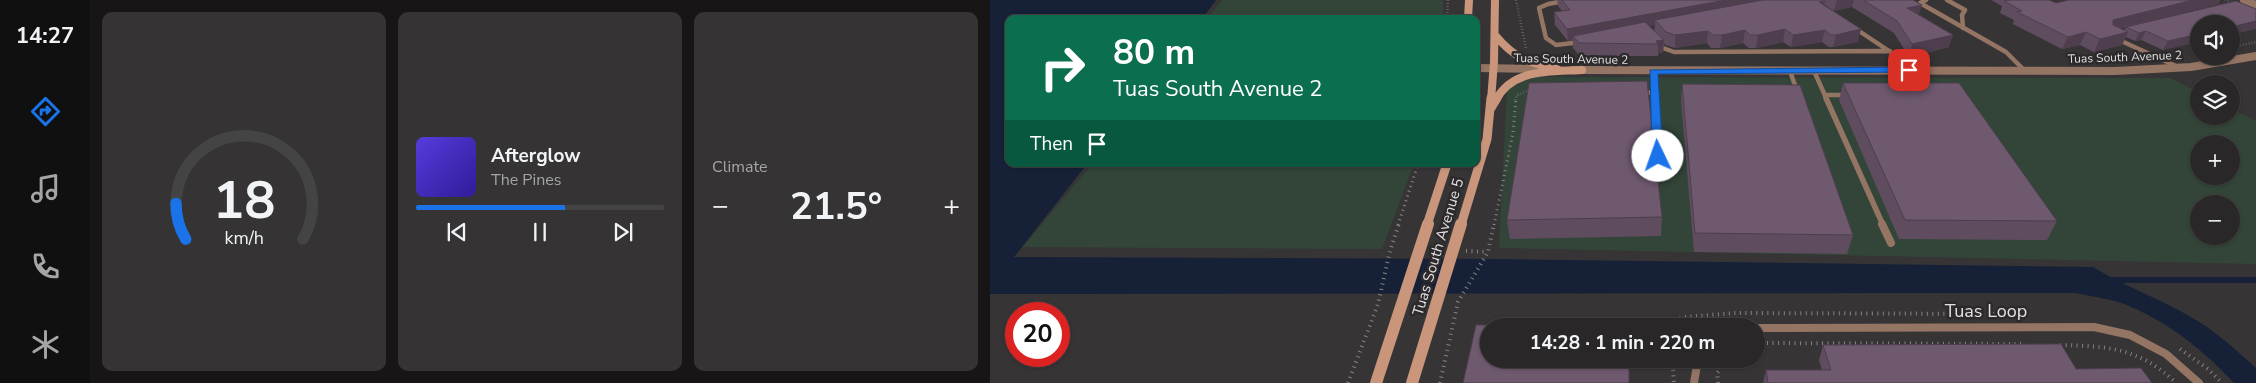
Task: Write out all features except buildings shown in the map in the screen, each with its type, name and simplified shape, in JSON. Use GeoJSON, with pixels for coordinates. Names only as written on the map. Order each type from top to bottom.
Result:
{"type":"FeatureCollection","features":[{"type":"Feature","properties":{"kind":"street"},"geometry":{"type":"LineString","coordinates":[[1468,15],[1469,0]]}},
{"type":"Feature","properties":{"kind":"street","name":"Tuas South Avenue 5"},"geometry":{"type":"LineString","coordinates":[[1480,162],[1487,139],[1490,108],[1495,35],[1495,0]]}},
{"type":"Feature","properties":{"kind":"street"},"geometry":{"type":"LineString","coordinates":[[2244,1],[2256,5]]}},
{"type":"Feature","properties":{"kind":"street"},"geometry":{"type":"LineString","coordinates":[[1495,35],[1514,56],[1532,64],[1562,70]]}},
{"type":"Feature","properties":{"kind":"street","name":"Tuas South Avenue 2"},"geometry":{"type":"LineString","coordinates":[[1480,68],[1653,72],[1814,70],[2115,71],[2178,67],[2256,56]]}},
{"type":"Feature","properties":{"kind":"street"},"geometry":{"type":"LineString","coordinates":[[1490,108],[1504,87],[1518,78],[1533,74],[1582,70]]}},
{"type":"Feature","properties":{"kind":"street","name":"Tuas South Avenue 5"},"geometry":{"type":"LineString","coordinates":[[1376,383],[1445,167]]}},
{"type":"Feature","properties":{"kind":"street","name":"Tuas South Avenue 5"},"geometry":{"type":"LineString","coordinates":[[1412,383],[1478,167]]}},
{"type":"Feature","properties":{"kind":"lane"},"geometry":{"type":"LineString","coordinates":[[1570,0],[1548,4],[1539,8],[1546,38],[1556,45],[1564,46],[1591,40]]}},
{"type":"Feature","properties":{"kind":"lane"},"geometry":{"type":"LineString","coordinates":[[1926,0],[1920,3],[2006,52],[2024,70]]}},
{"type":"Feature","properties":{"kind":"lane"},"geometry":{"type":"LineString","coordinates":[[1947,0],[1965,10],[1962,15],[1963,28]]}},
{"type":"Feature","properties":{"kind":"lane"},"geometry":{"type":"LineString","coordinates":[[1850,25],[1901,58],[1909,70]]}},
{"type":"Feature","properties":{"kind":"lane"},"geometry":{"type":"LineString","coordinates":[[1651,36],[1663,48],[1674,52],[1890,51]]}},
{"type":"Feature","properties":{"kind":"lane"},"geometry":{"type":"LineString","coordinates":[[2111,36],[2178,67]]}},
{"type":"Feature","properties":{"kind":"lane"},"geometry":{"type":"LineString","coordinates":[[1814,70],[1891,243]]}},
{"type":"Feature","properties":{"kind":"lane"},"geometry":{"type":"LineString","coordinates":[[1790,71],[1802,100]]}},
{"type":"Feature","properties":{"kind":"lane"},"geometry":{"type":"LineString","coordinates":[[1653,72],[1658,156]]}},
{"type":"Feature","properties":{"kind":"lane"},"geometry":{"type":"LineString","coordinates":[[1787,88],[1796,88]]}},
{"type":"Feature","properties":{"kind":"lane"},"geometry":{"type":"LineString","coordinates":[[1635,92],[1654,92]]}},
{"type":"Feature","properties":{"kind":"lane"},"geometry":{"type":"LineString","coordinates":[[1825,95],[1853,94]]}},
{"type":"Feature","properties":{"kind":"lane","name":"Tuas Loop"},"geometry":{"type":"LineString","coordinates":[[1765,328],[2094,327],[2137,338],[2166,354],[2199,383]]}},
{"type":"Feature","properties":{"kind":"lane"},"geometry":{"type":"LineString","coordinates":[[1694,383],[1696,368]]}},
{"type":"Feature","properties":{"kind":"path"},"geometry":{"type":"LineString","coordinates":[[1447,15],[1448,0]]}},
{"type":"Feature","properties":{"kind":"path"},"geometry":{"type":"LineString","coordinates":[[2240,45],[2256,42]]}},
{"type":"Feature","properties":{"kind":"path"},"geometry":{"type":"LineString","coordinates":[[1440,383],[1458,302],[1488,252],[1513,133],[1515,100],[1521,88]]}},
{"type":"Feature","properties":{"kind":"path"},"geometry":{"type":"LineString","coordinates":[[1518,95],[1533,88]]}},
{"type":"Feature","properties":{"kind":"path"},"geometry":{"type":"LineString","coordinates":[[1348,383],[1378,304],[1390,251],[1417,167]]}},
{"type":"Feature","properties":{"kind":"path"},"geometry":{"type":"LineString","coordinates":[[1453,250],[1488,252]]}},
{"type":"Feature","properties":{"kind":"path"},"geometry":{"type":"LineString","coordinates":[[1765,343],[2027,344]]}},
{"type":"Feature","properties":{"kind":"path"},"geometry":{"type":"LineString","coordinates":[[2055,345],[2120,348],[2158,366],[2176,383]]}},
{"type":"Feature","properties":{"kind":"path"},"geometry":{"type":"LineString","coordinates":[[1673,368],[1674,383]]}},
{"type":"Feature","properties":{"kind":"path"},"geometry":{"type":"LineString","coordinates":[[1718,383],[1717,373],[1720,368]]}},
{"type":"Feature","properties":{"kind":"green space"},"geometry":{"type":"Polygon","coordinates":[[[1222,0],[1443,0],[1443,15],[1210,15],[1222,0]]]}},
{"type":"Feature","properties":{"kind":"green space"},"geometry":{"type":"Polygon","coordinates":[[[1533,77],[2170,78],[2190,88],[2190,125],[2240,125],[2240,113],[2256,121],[2256,264],[1499,248],[1507,88],[1533,77]]]}},
{"type":"Feature","properties":{"kind":"green space"},"geometry":{"type":"Polygon","coordinates":[[[1090,167],[1413,167],[1382,249],[1023,247],[1090,167]]]}},
{"type":"Feature","properties":{"kind":"water"},"geometry":{"type":"Polygon","coordinates":[[[990,0],[1216,0],[1205,15],[1005,15],[1005,167],[1085,167],[1014,257],[1495,259],[2093,267],[2171,306],[2212,331],[2256,368],[2256,383],[2234,383],[2186,339],[2144,313],[2116,302],[2076,293],[990,294],[990,0]]]}},
{"type":"Feature","properties":{"kind":"waterway"},"geometry":{"type":"LineString","coordinates":[[2114,280],[2256,280]]}},
{"type":"Feature","properties":{"kind":"route"},"geometry":{"type":"LineString","coordinates":[[1658,156],[1653,72],[1909,70]]}}]}
